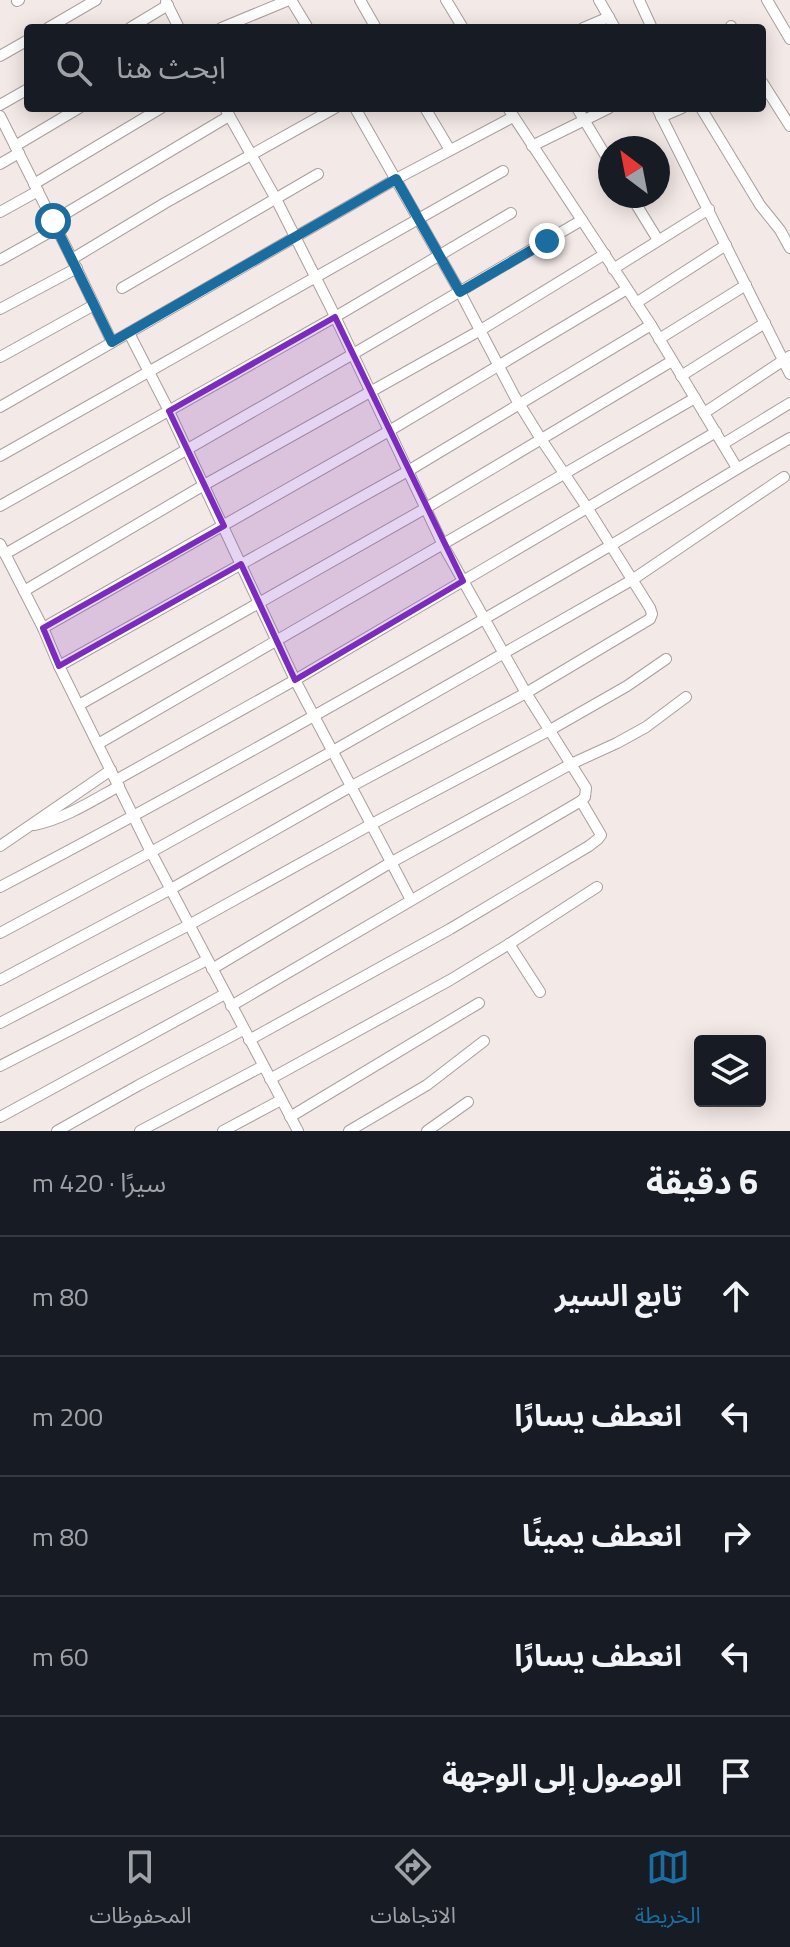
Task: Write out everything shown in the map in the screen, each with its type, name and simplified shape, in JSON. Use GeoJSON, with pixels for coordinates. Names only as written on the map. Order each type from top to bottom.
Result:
{"type":"FeatureCollection","features":[{"type":"Feature","properties":{"kind":"street"},"geometry":{"type":"LineString","coordinates":[[55,24],[96,0]]}},
{"type":"Feature","properties":{"kind":"street"},"geometry":{"type":"LineString","coordinates":[[231,24],[290,0],[305,24]]}},
{"type":"Feature","properties":{"kind":"street"},"geometry":{"type":"LineString","coordinates":[[360,0],[374,24]]}},
{"type":"Feature","properties":{"kind":"street"},"geometry":{"type":"LineString","coordinates":[[446,0],[461,24]]}},
{"type":"Feature","properties":{"kind":"street"},"geometry":{"type":"LineString","coordinates":[[599,0],[613,24]]}},
{"type":"Feature","properties":{"kind":"street"},"geometry":{"type":"LineString","coordinates":[[639,0],[650,24]]}},
{"type":"Feature","properties":{"kind":"street"},"geometry":{"type":"LineString","coordinates":[[767,0],[790,39]]}},
{"type":"Feature","properties":{"kind":"street"},"geometry":{"type":"LineString","coordinates":[[136,24],[167,3],[177,24]]}},
{"type":"Feature","properties":{"kind":"street"},"geometry":{"type":"LineString","coordinates":[[592,24],[609,17]]}},
{"type":"Feature","properties":{"kind":"street"},"geometry":{"type":"LineString","coordinates":[[0,56],[24,42]]}},
{"type":"Feature","properties":{"kind":"street"},"geometry":{"type":"LineString","coordinates":[[766,88],[790,126]]}},
{"type":"Feature","properties":{"kind":"street"},"geometry":{"type":"LineString","coordinates":[[0,105],[24,91]]}},
{"type":"Feature","properties":{"kind":"street"},"geometry":{"type":"LineString","coordinates":[[0,164],[73,112]]}},
{"type":"Feature","properties":{"kind":"street"},"geometry":{"type":"LineString","coordinates":[[0,212],[155,112]]}},
{"type":"Feature","properties":{"kind":"street"},"geometry":{"type":"LineString","coordinates":[[0,260],[227,112],[316,278],[443,545],[526,693],[586,788],[581,801],[231,1006]]}},
{"type":"Feature","properties":{"kind":"street"},"geometry":{"type":"LineString","coordinates":[[0,309],[251,154],[328,112]]}},
{"type":"Feature","properties":{"kind":"street"},"geometry":{"type":"LineString","coordinates":[[0,980],[526,693],[650,619],[650,608],[519,403],[357,112]]}},
{"type":"Feature","properties":{"kind":"street"},"geometry":{"type":"LineString","coordinates":[[427,112],[450,150]]}},
{"type":"Feature","properties":{"kind":"street"},"geometry":{"type":"LineString","coordinates":[[579,112],[598,143]]}},
{"type":"Feature","properties":{"kind":"street"},"geometry":{"type":"LineString","coordinates":[[532,146],[600,112]]}},
{"type":"Feature","properties":{"kind":"street"},"geometry":{"type":"LineString","coordinates":[[659,112],[765,323],[787,358],[790,374]]}},
{"type":"Feature","properties":{"kind":"street"},"geometry":{"type":"LineString","coordinates":[[703,112],[790,248]]}},
{"type":"Feature","properties":{"kind":"street"},"geometry":{"type":"LineString","coordinates":[[0,407],[510,113],[651,325],[737,468]]}},
{"type":"Feature","properties":{"kind":"street"},"geometry":{"type":"LineString","coordinates":[[0,116],[112,342]]}},
{"type":"Feature","properties":{"kind":"street"},"geometry":{"type":"LineString","coordinates":[[0,456],[503,171]]}},
{"type":"Feature","properties":{"kind":"street"},"geometry":{"type":"LineString","coordinates":[[122,288],[318,174]]}},
{"type":"Feature","properties":{"kind":"street"},"geometry":{"type":"LineString","coordinates":[[638,208],[658,240]]}},
{"type":"Feature","properties":{"kind":"street"},"geometry":{"type":"LineString","coordinates":[[613,269],[709,209]]}},
{"type":"Feature","properties":{"kind":"street"},"geometry":{"type":"LineString","coordinates":[[0,506],[335,317],[511,213]]}},
{"type":"Feature","properties":{"kind":"street"},"geometry":{"type":"LineString","coordinates":[[298,1131],[133,817],[2,549],[353,354],[582,220]]}},
{"type":"Feature","properties":{"kind":"street"},"geometry":{"type":"LineString","coordinates":[[636,303],[726,245]]}},
{"type":"Feature","properties":{"kind":"street"},"geometry":{"type":"LineString","coordinates":[[24,591],[204,485],[479,331],[605,254]]}},
{"type":"Feature","properties":{"kind":"street"},"geometry":{"type":"LineString","coordinates":[[659,339],[746,285]]}},
{"type":"Feature","properties":{"kind":"street"},"geometry":{"type":"LineString","coordinates":[[43,628],[224,527],[627,289]]}},
{"type":"Feature","properties":{"kind":"street"},"geometry":{"type":"LineString","coordinates":[[0,357],[94,305]]}},
{"type":"Feature","properties":{"kind":"street"},"geometry":{"type":"LineString","coordinates":[[681,376],[765,323]]}},
{"type":"Feature","properties":{"kind":"street"},"geometry":{"type":"LineString","coordinates":[[59,666],[408,471],[651,325]]}},
{"type":"Feature","properties":{"kind":"street"},"geometry":{"type":"LineString","coordinates":[[129,333],[187,448],[295,680],[411,900]]}},
{"type":"Feature","properties":{"kind":"street"},"geometry":{"type":"LineString","coordinates":[[704,413],[787,358]]}},
{"type":"Feature","properties":{"kind":"street"},"geometry":{"type":"LineString","coordinates":[[79,705],[426,508],[672,361]]}},
{"type":"Feature","properties":{"kind":"street"},"geometry":{"type":"LineString","coordinates":[[98,744],[695,398]]}},
{"type":"Feature","properties":{"kind":"street"},"geometry":{"type":"LineString","coordinates":[[723,444],[790,403]]}},
{"type":"Feature","properties":{"kind":"street"},"geometry":{"type":"LineString","coordinates":[[0,846],[30,826],[295,680],[716,432]]}},
{"type":"Feature","properties":{"kind":"street"},"geometry":{"type":"LineString","coordinates":[[0,887],[133,817],[485,618],[790,438]]}},
{"type":"Feature","properties":{"kind":"street"},"geometry":{"type":"LineString","coordinates":[[0,933],[331,752],[632,580],[784,477]]}},
{"type":"Feature","properties":{"kind":"street"},"geometry":{"type":"LineString","coordinates":[[0,1023],[550,730],[627,686],[666,659]]}},
{"type":"Feature","properties":{"kind":"street"},"geometry":{"type":"LineString","coordinates":[[0,1066],[209,964],[571,764],[646,727],[686,697]]}},
{"type":"Feature","properties":{"kind":"street"},"geometry":{"type":"LineString","coordinates":[[30,826],[48,823],[115,779]]}},
{"type":"Feature","properties":{"kind":"street"},"geometry":{"type":"LineString","coordinates":[[57,1131],[139,1085],[246,1035],[450,929],[589,846],[601,835],[581,801]]}},
{"type":"Feature","properties":{"kind":"street"},"geometry":{"type":"LineString","coordinates":[[270,1079],[393,1013],[597,887]]}},
{"type":"Feature","properties":{"kind":"street"},"geometry":{"type":"LineString","coordinates":[[509,944],[540,992]]}},
{"type":"Feature","properties":{"kind":"street"},"geometry":{"type":"LineString","coordinates":[[0,1117],[225,994]]}},
{"type":"Feature","properties":{"kind":"street"},"geometry":{"type":"LineString","coordinates":[[290,1117],[479,1003]]}},
{"type":"Feature","properties":{"kind":"street"},"geometry":{"type":"LineString","coordinates":[[349,1131],[427,1085],[484,1041]]}},
{"type":"Feature","properties":{"kind":"street"},"geometry":{"type":"LineString","coordinates":[[140,1131],[263,1066]]}},
{"type":"Feature","properties":{"kind":"street"},"geometry":{"type":"LineString","coordinates":[[223,1131],[281,1100]]}},
{"type":"Feature","properties":{"kind":"street"},"geometry":{"type":"LineString","coordinates":[[427,1131],[468,1102]]}},
{"type":"Feature","properties":{"kind":"highlighted area"},"geometry":{"type":"Polygon","coordinates":[[[335,317],[463,581],[295,680],[241,564],[59,666],[43,628],[224,526],[169,411],[335,317]]]}},
{"type":"Feature","properties":{"kind":"route"},"geometry":{"type":"LineString","coordinates":[[53,221],[112,342],[396,179],[460,292],[547,241]]}}]}
